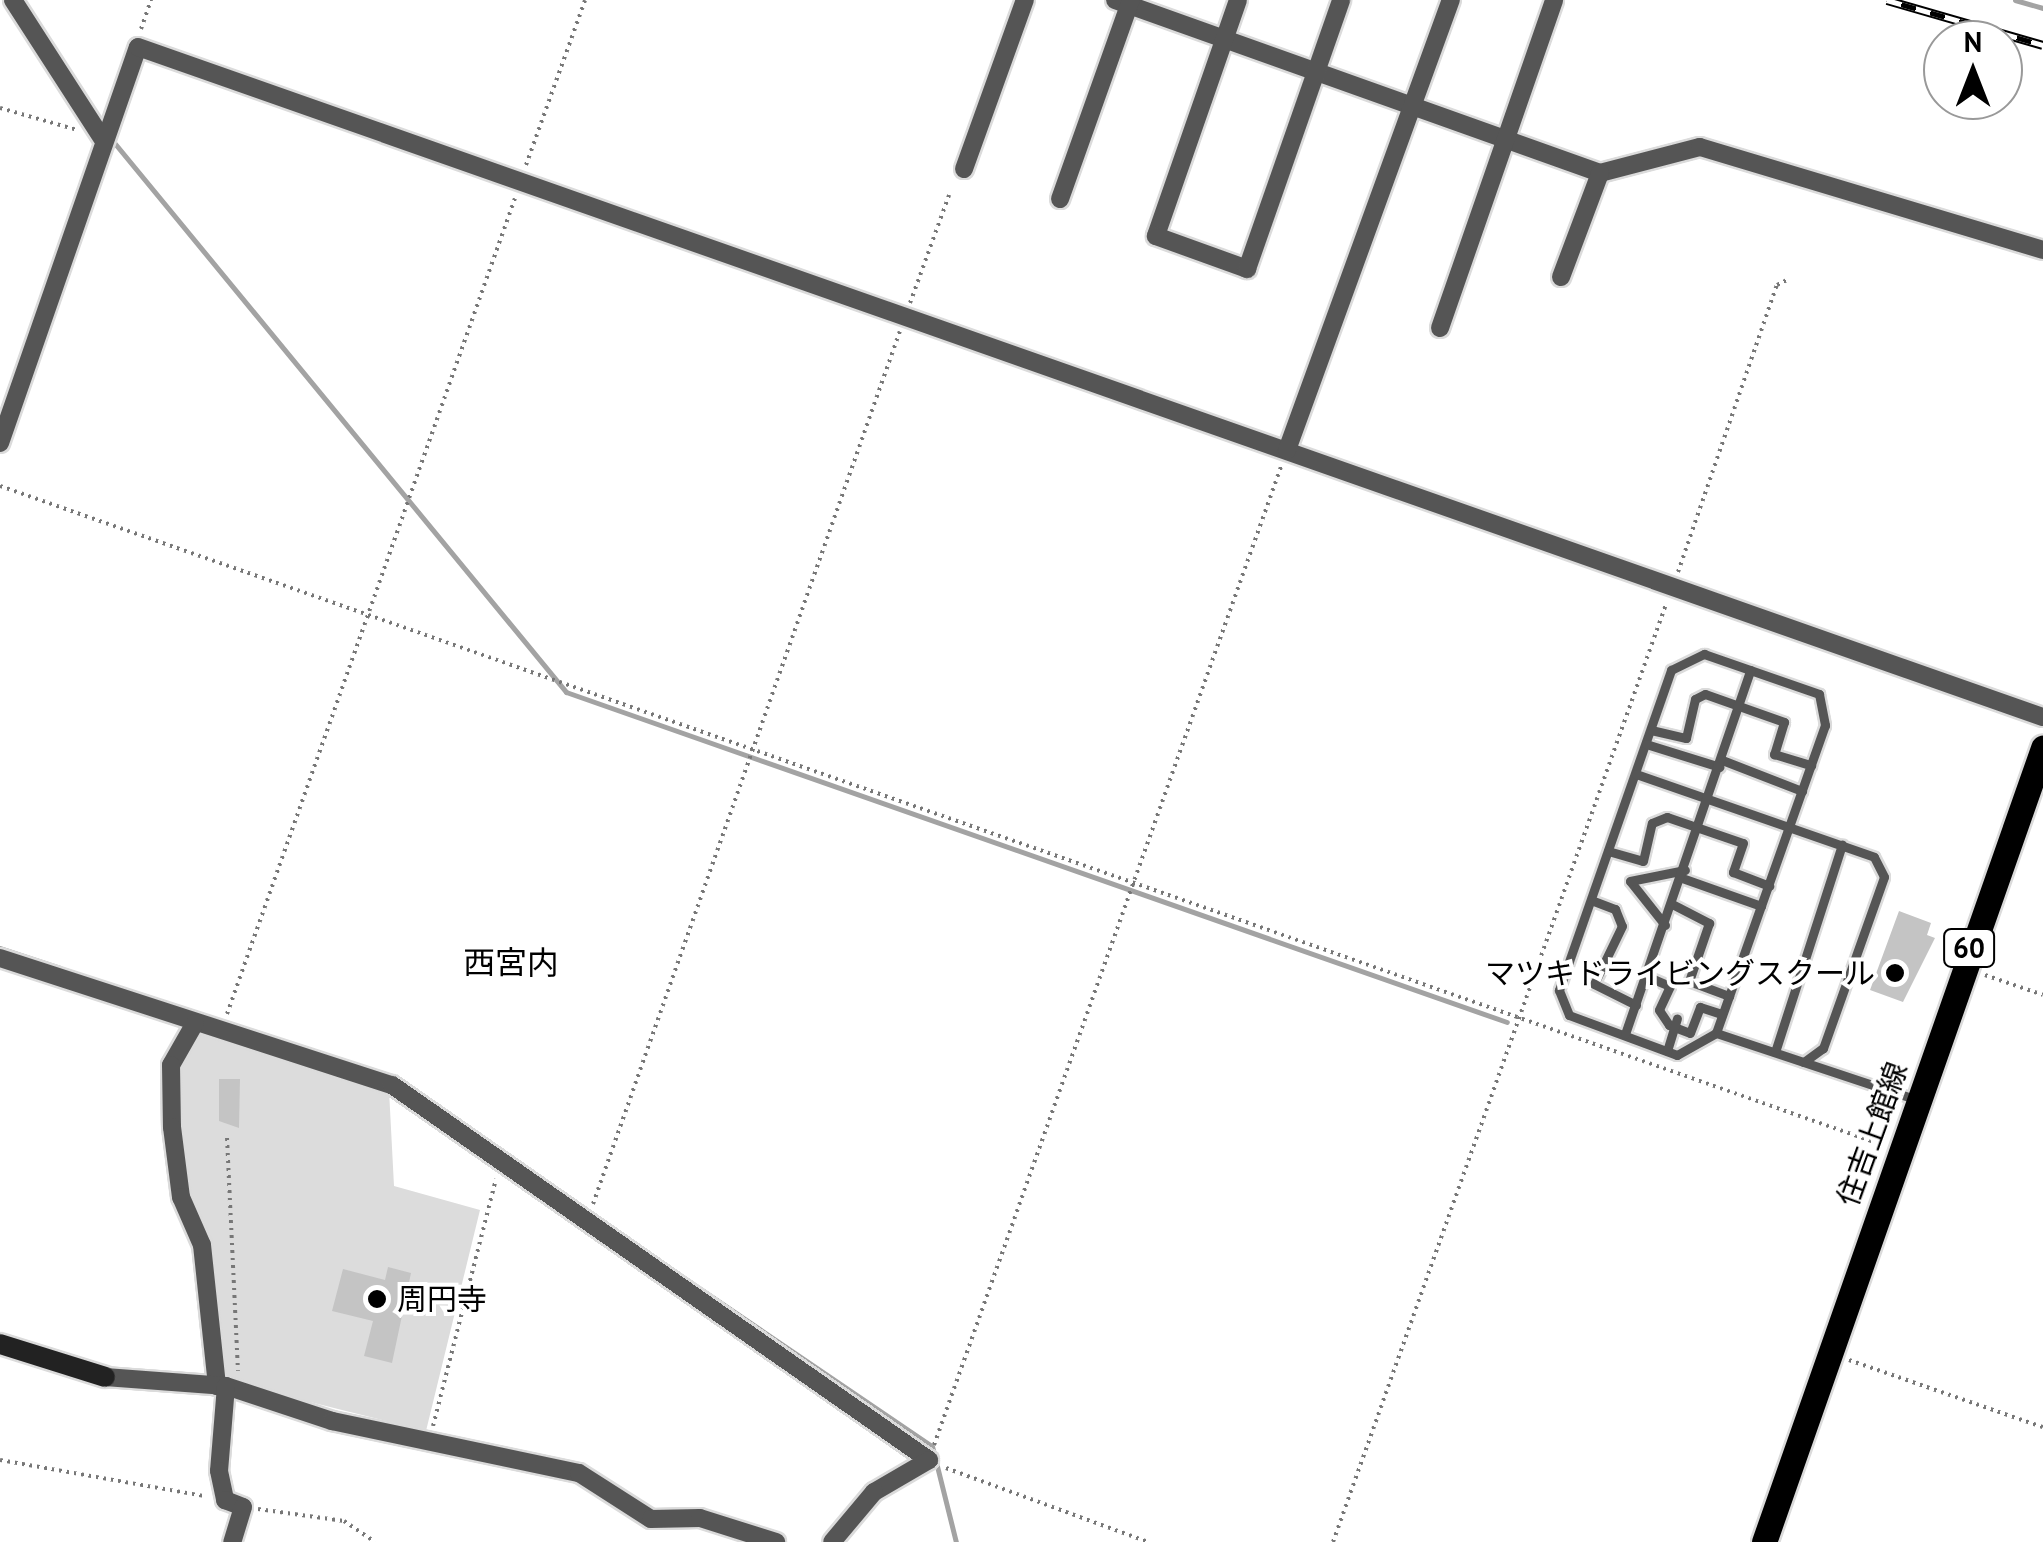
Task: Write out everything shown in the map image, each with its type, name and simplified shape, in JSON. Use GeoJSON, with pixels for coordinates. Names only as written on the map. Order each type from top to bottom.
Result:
{"type":"FeatureCollection","features":[{"type":"Feature","properties":{"kind":"main road","name":"住吉上館線"},"geometry":{"type":"LineString","coordinates":[[1764,1542],[1920,1101],[1962,967],[2043,748]]}},
{"type":"Feature","properties":{"kind":"street"},"geometry":{"type":"LineString","coordinates":[[13,0],[102,138]]}},
{"type":"Feature","properties":{"kind":"street"},"geometry":{"type":"LineString","coordinates":[[964,169],[1024,0]]}},
{"type":"Feature","properties":{"kind":"street"},"geometry":{"type":"LineString","coordinates":[[1238,0],[1156,236],[1247,269],[1341,0]]}},
{"type":"Feature","properties":{"kind":"street"},"geometry":{"type":"LineString","coordinates":[[1287,450],[1451,0]]}},
{"type":"Feature","properties":{"kind":"street"},"geometry":{"type":"LineString","coordinates":[[1440,328],[1554,0]]}},
{"type":"Feature","properties":{"kind":"street"},"geometry":{"type":"LineString","coordinates":[[1060,199],[1125,2],[1600,173],[1700,147],[2043,250]]}},
{"type":"Feature","properties":{"kind":"street"},"geometry":{"type":"LineString","coordinates":[[0,443],[102,138],[138,47],[2043,717]]}},
{"type":"Feature","properties":{"kind":"street"},"geometry":{"type":"LineString","coordinates":[[1562,278],[1600,173]]}},
{"type":"Feature","properties":{"kind":"street"},"geometry":{"type":"LineString","coordinates":[[0,958],[392,1084],[929,1460],[874,1492],[832,1542]]}},
{"type":"Feature","properties":{"kind":"street"},"geometry":{"type":"LineString","coordinates":[[195,1023],[171,1064],[172,1126],[181,1197],[202,1246],[227,1388],[225,1500],[243,1508],[232,1542]]}},
{"type":"Feature","properties":{"kind":"street"},"geometry":{"type":"LineString","coordinates":[[0,1344],[105,1377],[227,1388],[578,1473],[651,1518],[700,1518],[776,1542]]}},
{"type":"Feature","properties":{"kind":"lane"},"geometry":{"type":"LineString","coordinates":[[1704,654],[1819,694],[1825,725],[1716,1033],[1704,1047],[1667,1050],[1562,1004],[1590,900],[1651,730],[1682,660],[1704,654]]}},
{"type":"Feature","properties":{"kind":"lane"},"geometry":{"type":"LineString","coordinates":[[1625,1034],[1710,800],[1750,670]]}},
{"type":"Feature","properties":{"kind":"lane"},"geometry":{"type":"LineString","coordinates":[[1651,730],[1686,738],[1695,699],[1705,694],[1784,722],[1774,754],[1811,765]]}},
{"type":"Feature","properties":{"kind":"lane"},"geometry":{"type":"LineString","coordinates":[[1646,744],[1802,791]]}},
{"type":"Feature","properties":{"kind":"lane"},"geometry":{"type":"LineString","coordinates":[[1636,774],[1874,857],[1884,877],[1824,1048],[1804,1062]]}},
{"type":"Feature","properties":{"kind":"lane"},"geometry":{"type":"LineString","coordinates":[[1608,851],[1643,861],[1662,816],[1743,843],[1734,872],[1768,886]]}},
{"type":"Feature","properties":{"kind":"lane"},"geometry":{"type":"LineString","coordinates":[[1775,1052],[1842,845]]}},
{"type":"Feature","properties":{"kind":"lane"},"geometry":{"type":"LineString","coordinates":[[1665,925],[1630,881],[1683,874],[1762,906]]}},
{"type":"Feature","properties":{"kind":"lane"},"geometry":{"type":"LineString","coordinates":[[1590,900],[1616,909],[1622,926],[1594,984],[1636,1005]]}},
{"type":"Feature","properties":{"kind":"lane"},"geometry":{"type":"LineString","coordinates":[[1672,904],[1709,923],[1689,981],[1729,996]]}},
{"type":"Feature","properties":{"kind":"lane"},"geometry":{"type":"LineString","coordinates":[[1646,976],[1670,986],[1660,1016],[1690,1033],[1700,1006],[1722,1014]]}},
{"type":"Feature","properties":{"kind":"lane"},"geometry":{"type":"LineString","coordinates":[[1667,1050],[1676,1022]]}},
{"type":"Feature","properties":{"kind":"lane"},"geometry":{"type":"LineString","coordinates":[[1716,1033],[1920,1101]]}},
{"type":"Feature","properties":{"kind":"path"},"geometry":{"type":"LineString","coordinates":[[138,47],[151,0]]}},
{"type":"Feature","properties":{"kind":"path"},"geometry":{"type":"LineString","coordinates":[[221,1030],[585,0]]}},
{"type":"Feature","properties":{"kind":"path"},"geometry":{"type":"LineString","coordinates":[[0,108],[102,138]]}},
{"type":"Feature","properties":{"kind":"path"},"geometry":{"type":"LineString","coordinates":[[588,1219],[949,195]]}},
{"type":"Feature","properties":{"kind":"path"},"geometry":{"type":"LineString","coordinates":[[1333,1542],[1522,1018],[1778,285],[1789,279]]}},
{"type":"Feature","properties":{"kind":"path"},"geometry":{"type":"LineString","coordinates":[[1148,1542],[929,1460],[1287,450]]}},
{"type":"Feature","properties":{"kind":"path"},"geometry":{"type":"LineString","coordinates":[[0,486],[1902,1152]]}},
{"type":"Feature","properties":{"kind":"path"},"geometry":{"type":"LineString","coordinates":[[1962,967],[2043,995]]}},
{"type":"Feature","properties":{"kind":"path"},"geometry":{"type":"LineString","coordinates":[[227,1138],[227,1388]]}},
{"type":"Feature","properties":{"kind":"path"},"geometry":{"type":"LineString","coordinates":[[430,1439],[501,1160]]}},
{"type":"Feature","properties":{"kind":"path"},"geometry":{"type":"LineString","coordinates":[[1830,1353],[2043,1428]]}},
{"type":"Feature","properties":{"kind":"path"},"geometry":{"type":"LineString","coordinates":[[0,1460],[225,1500]]}},
{"type":"Feature","properties":{"kind":"path"},"geometry":{"type":"LineString","coordinates":[[243,1508],[344,1521],[374,1542]]}},
{"type":"Feature","properties":{"kind":"shaded area"},"geometry":{"type":"Polygon","coordinates":[[[198,1028],[389,1090],[394,1186],[480,1210],[426,1431],[222,1380],[176,1129],[178,1063],[198,1028]]]}},
{"type":"Feature","properties":{"kind":"building","name":"マツキドライビングスクール"},"geometry":{"type":"Polygon","coordinates":[[[1899,911],[1931,923],[1927,935],[1935,938],[1903,1002],[1870,990],[1899,911]]]}},
{"type":"Feature","properties":{"kind":"building"},"geometry":{"type":"Polygon","coordinates":[[[219,1079],[240,1079],[239,1128],[219,1121],[219,1079]]]}},
{"type":"Feature","properties":{"kind":"building"},"geometry":{"type":"Polygon","coordinates":[[[388,1267],[411,1273],[392,1363],[364,1356],[373,1321],[332,1311],[343,1269],[385,1280],[388,1267]]]}},
{"type":"Feature","properties":{"kind":"waterway"},"geometry":{"type":"LineString","coordinates":[[2015,0],[2043,8]]}},
{"type":"Feature","properties":{"kind":"waterway"},"geometry":{"type":"LineString","coordinates":[[112,140],[566,692],[1507,1022]]}},
{"type":"Feature","properties":{"kind":"waterway"},"geometry":{"type":"LineString","coordinates":[[0,948],[60,968]]}},
{"type":"Feature","properties":{"kind":"waterway"},"geometry":{"type":"LineString","coordinates":[[624,1237],[932,1446],[956,1542]]}},
{"type":"Feature","properties":{"kind":"railway"},"geometry":{"type":"LineString","coordinates":[[1887,0],[2043,45]]}},
{"type":"Feature","properties":{"kind":"place","name":"マツキドライビングスクール"},"geometry":{"type":"Point","coordinates":[1895,973]}},
{"type":"Feature","properties":{"kind":"place","name":"周円寺"},"geometry":{"type":"Point","coordinates":[377,1299]}},
{"type":"Feature","properties":{"kind":"district","name":"西宮内"},"geometry":{"type":"Point","coordinates":[511,962]}}]}
